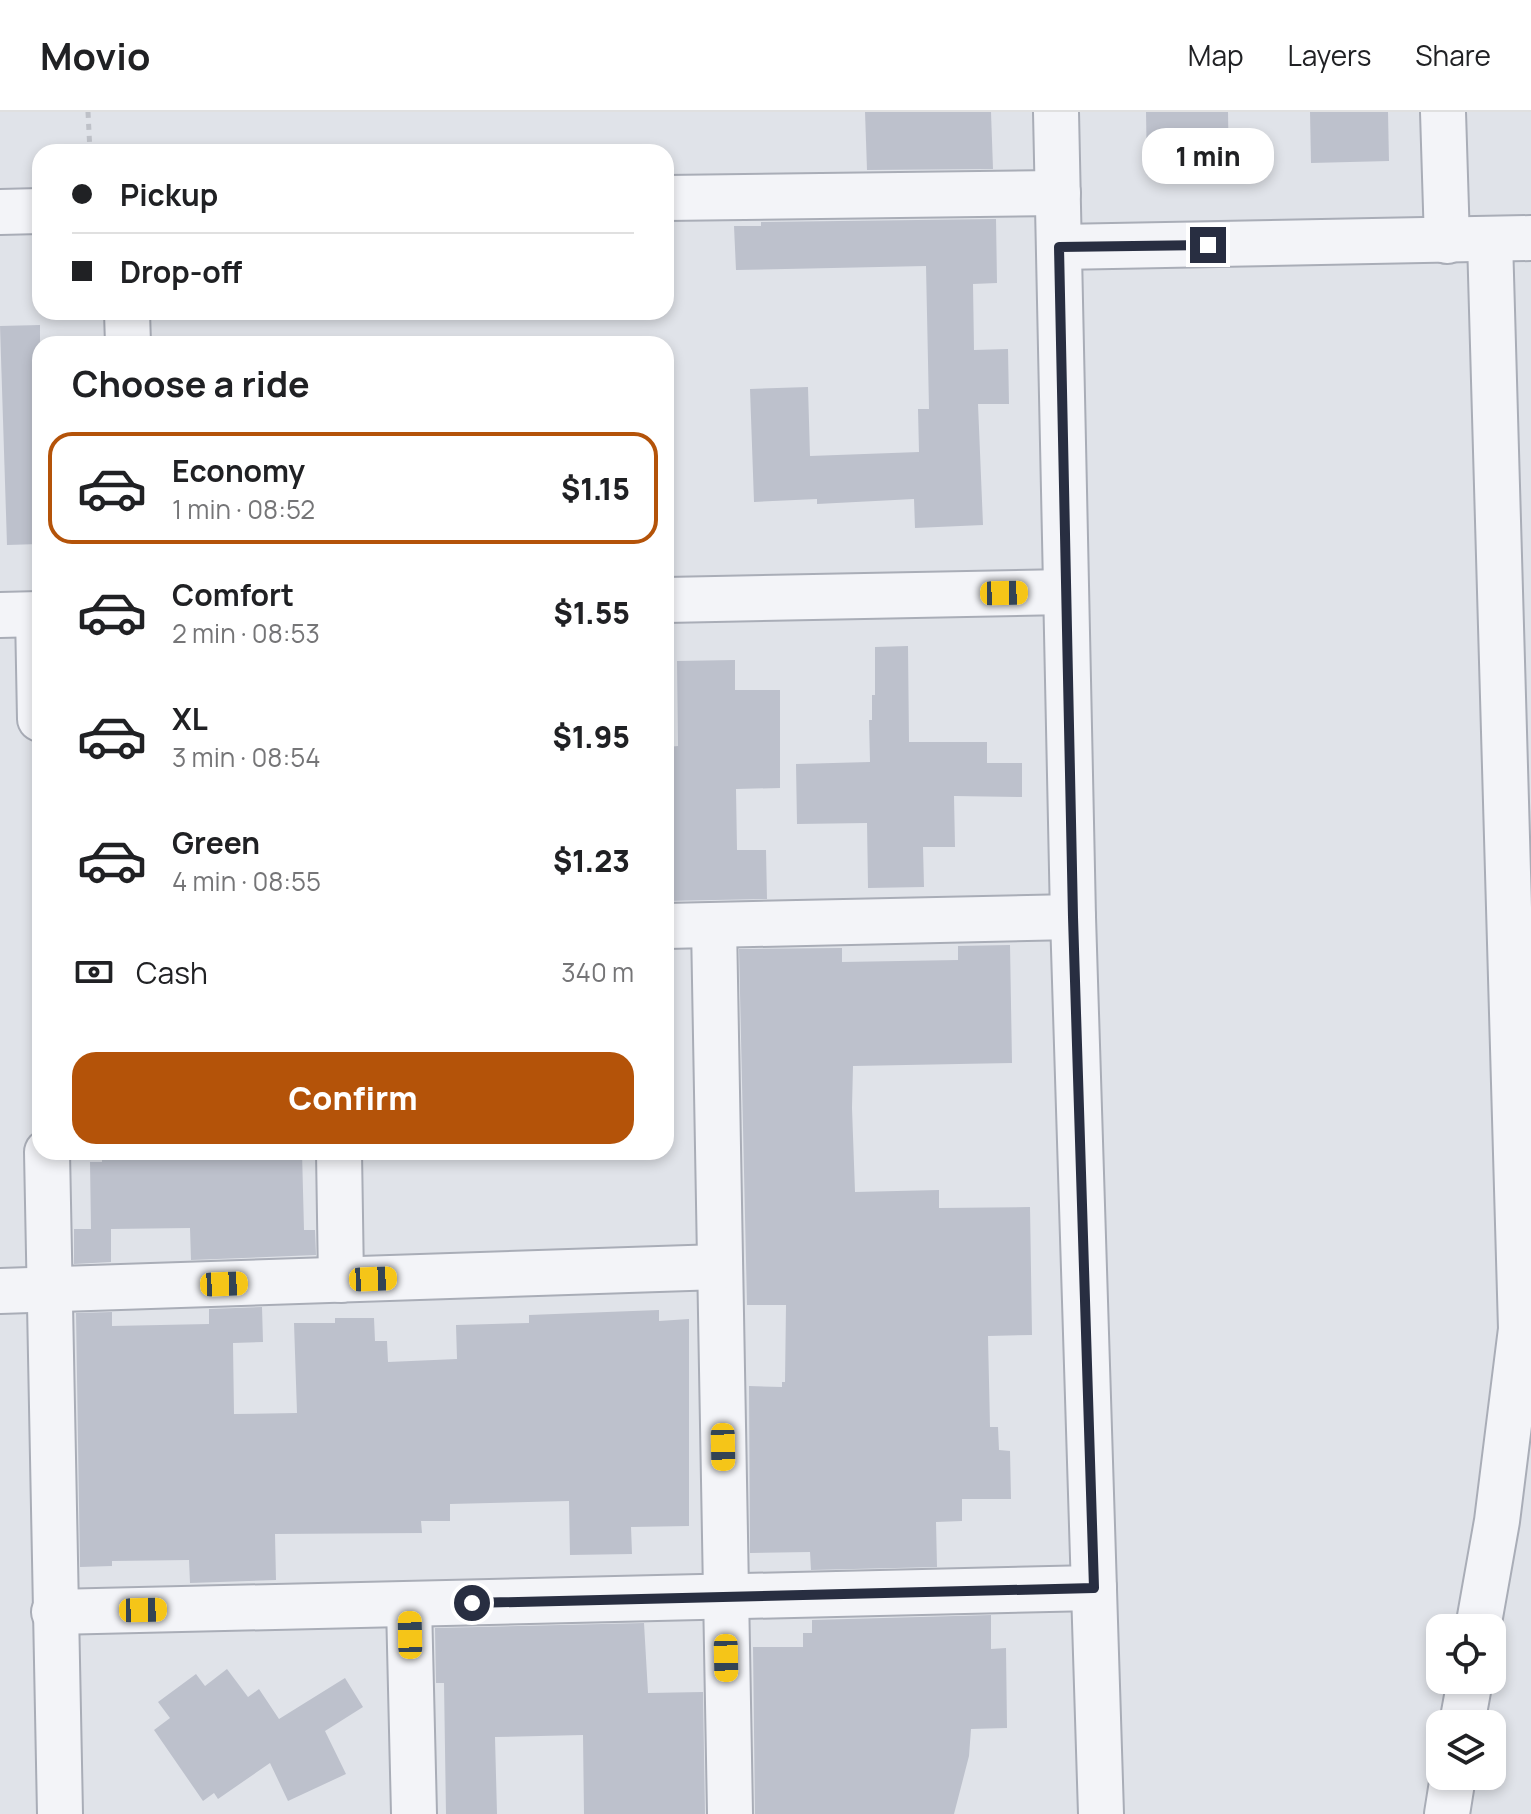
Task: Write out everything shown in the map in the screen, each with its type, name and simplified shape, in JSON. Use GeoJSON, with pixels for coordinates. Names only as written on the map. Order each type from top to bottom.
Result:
{"type":"FeatureCollection","features":[{"type":"Feature","properties":{"kind":"street"},"geometry":{"type":"LineString","coordinates":[[1056,112],[1073,917],[1101,1814]]}},
{"type":"Feature","properties":{"kind":"street"},"geometry":{"type":"LineString","coordinates":[[1443,112],[1447,241]]}},
{"type":"Feature","properties":{"kind":"street"},"geometry":{"type":"LineString","coordinates":[[674,198],[1058,193]]}},
{"type":"Feature","properties":{"kind":"street"},"geometry":{"type":"LineString","coordinates":[[0,212],[32,211]]}},
{"type":"Feature","properties":{"kind":"street"},"geometry":{"type":"LineString","coordinates":[[1059,247],[1511,239],[1526,1329],[1480,1614]]}},
{"type":"Feature","properties":{"kind":"street"},"geometry":{"type":"LineString","coordinates":[[674,600],[1066,592]]}},
{"type":"Feature","properties":{"kind":"street"},"geometry":{"type":"LineString","coordinates":[[26,614],[32,659]]}},
{"type":"Feature","properties":{"kind":"street"},"geometry":{"type":"LineString","coordinates":[[674,926],[1073,917]]}},
{"type":"Feature","properties":{"kind":"street"},"geometry":{"type":"LineString","coordinates":[[714,925],[730,1814]]}},
{"type":"Feature","properties":{"kind":"street"},"geometry":{"type":"LineString","coordinates":[[47,1160],[60,1814]]}},
{"type":"Feature","properties":{"kind":"street"},"geometry":{"type":"LineString","coordinates":[[339,1160],[341,1280]]}},
{"type":"Feature","properties":{"kind":"street"},"geometry":{"type":"LineString","coordinates":[[0,1291],[719,1267]]}},
{"type":"Feature","properties":{"kind":"street"},"geometry":{"type":"LineString","coordinates":[[54,1612],[1094,1588]]}},
{"type":"Feature","properties":{"kind":"street"},"geometry":{"type":"LineString","coordinates":[[409,1605],[414,1814]]}},
{"type":"Feature","properties":{"kind":"street"},"geometry":{"type":"LineString","coordinates":[[1447,1814],[1451,1790]]}},
{"type":"Feature","properties":{"kind":"path"},"geometry":{"type":"LineString","coordinates":[[88,112],[90,144]]}},
{"type":"Feature","properties":{"kind":"building"},"geometry":{"type":"Polygon","coordinates":[[[865,112],[991,112],[993,169],[867,170],[865,112]]]}},
{"type":"Feature","properties":{"kind":"building"},"geometry":{"type":"Polygon","coordinates":[[[1146,112],[1228,112],[1229,172],[1147,173],[1146,112]]]}},
{"type":"Feature","properties":{"kind":"building"},"geometry":{"type":"Polygon","coordinates":[[[1310,112],[1388,112],[1389,161],[1311,163],[1310,112]]]}},
{"type":"Feature","properties":{"kind":"building"},"geometry":{"type":"Polygon","coordinates":[[[996,219],[997,283],[973,284],[974,350],[1008,349],[1009,404],[978,404],[983,525],[915,528],[914,499],[817,504],[817,499],[754,502],[750,389],[808,387],[810,456],[919,452],[918,409],[929,409],[926,266],[736,270],[734,226],[761,226],[761,222],[996,219]]]}},
{"type":"Feature","properties":{"kind":"building"},"geometry":{"type":"Polygon","coordinates":[[[40,325],[40,336],[32,336],[32,544],[7,545],[0,326],[40,325]]]}},
{"type":"Feature","properties":{"kind":"building"},"geometry":{"type":"Polygon","coordinates":[[[908,646],[909,742],[987,742],[987,763],[1022,763],[1022,797],[954,796],[955,847],[923,847],[924,887],[868,888],[867,823],[797,824],[796,764],[870,762],[869,720],[872,720],[872,695],[875,695],[875,647],[908,646]]]}},
{"type":"Feature","properties":{"kind":"building"},"geometry":{"type":"Polygon","coordinates":[[[735,660],[735,690],[780,690],[780,788],[736,789],[737,850],[766,850],[767,899],[674,901],[677,661],[735,660]]]}},
{"type":"Feature","properties":{"kind":"building"},"geometry":{"type":"Polygon","coordinates":[[[1010,945],[1012,1063],[853,1066],[852,1108],[855,1192],[939,1190],[939,1208],[1030,1207],[1032,1335],[988,1336],[990,1427],[998,1427],[999,1450],[1010,1451],[1011,1499],[962,1499],[962,1521],[936,1522],[937,1567],[811,1570],[810,1552],[750,1553],[749,1386],[782,1387],[782,1382],[785,1382],[786,1305],[747,1305],[739,949],[842,948],[842,962],[958,960],[958,946],[1010,945]]]}},
{"type":"Feature","properties":{"kind":"building"},"geometry":{"type":"Polygon","coordinates":[[[302,1160],[304,1230],[315,1230],[316,1255],[191,1260],[190,1228],[111,1229],[111,1262],[74,1264],[74,1229],[91,1229],[90,1162],[302,1160]]]}},
{"type":"Feature","properties":{"kind":"building"},"geometry":{"type":"Polygon","coordinates":[[[262,1307],[263,1342],[233,1343],[234,1414],[297,1413],[294,1323],[335,1323],[335,1318],[374,1318],[375,1341],[387,1341],[388,1362],[457,1359],[456,1325],[529,1323],[529,1315],[659,1310],[659,1321],[689,1319],[689,1526],[631,1527],[632,1554],[570,1555],[569,1501],[450,1504],[450,1521],[421,1521],[422,1533],[275,1534],[276,1580],[190,1583],[189,1560],[112,1561],[112,1566],[80,1567],[76,1313],[112,1312],[112,1326],[209,1324],[209,1309],[262,1307]]]}},
{"type":"Feature","properties":{"kind":"building"},"geometry":{"type":"Polygon","coordinates":[[[991,1615],[991,1649],[1006,1648],[1007,1728],[971,1729],[969,1756],[954,1814],[755,1814],[753,1647],[803,1647],[803,1633],[812,1633],[812,1620],[991,1615]]]}},
{"type":"Feature","properties":{"kind":"building"},"geometry":{"type":"Polygon","coordinates":[[[644,1623],[648,1693],[703,1692],[705,1814],[584,1814],[583,1735],[495,1737],[497,1814],[446,1814],[444,1683],[436,1683],[435,1628],[644,1623]]]}},
{"type":"Feature","properties":{"kind":"building"},"geometry":{"type":"Polygon","coordinates":[[[227,1669],[248,1697],[259,1689],[279,1719],[345,1678],[363,1707],[325,1731],[346,1774],[288,1801],[270,1763],[218,1799],[214,1793],[203,1801],[154,1730],[170,1718],[158,1702],[196,1674],[205,1686],[227,1669]]]}},
{"type":"Feature","properties":{"kind":"route"},"geometry":{"type":"LineString","coordinates":[[472,1603],[1094,1588],[1073,917],[1059,247],[1208,245]]}}]}
